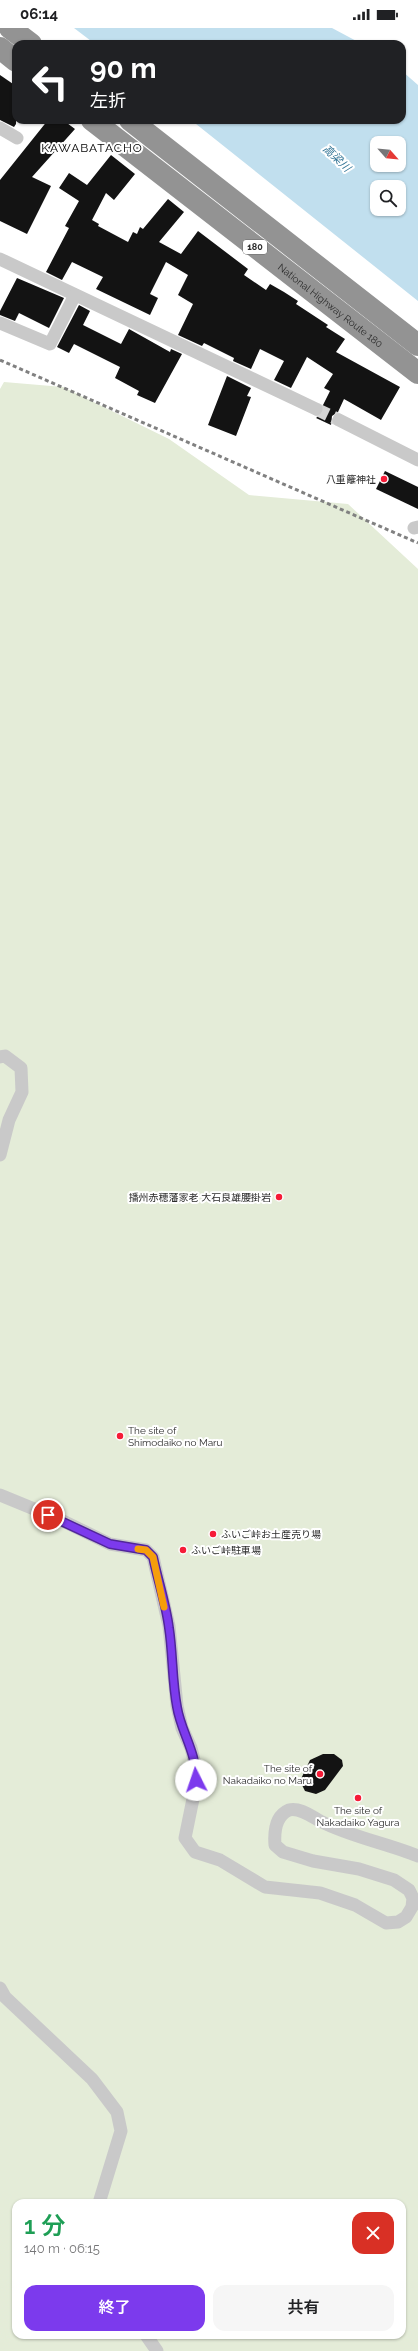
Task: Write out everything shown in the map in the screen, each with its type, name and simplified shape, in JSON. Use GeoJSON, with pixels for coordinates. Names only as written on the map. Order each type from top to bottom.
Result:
{"type":"FeatureCollection","features":[{"type":"Feature","properties":{"kind":"highway"},"geometry":{"type":"LineString","coordinates":[[10,28],[26,40]]}},
{"type":"Feature","properties":{"kind":"highway"},"geometry":{"type":"LineString","coordinates":[[0,48],[12,58]]}},
{"type":"Feature","properties":{"kind":"highway","name":"National Highway Route 180"},"geometry":{"type":"LineString","coordinates":[[97,124],[418,373]]}},
{"type":"Feature","properties":{"kind":"highway","name":"180"},"geometry":{"type":"LineString","coordinates":[[135,124],[418,345]]}},
{"type":"Feature","properties":{"kind":"street"},"geometry":{"type":"LineString","coordinates":[[0,128],[17,138]]}},
{"type":"Feature","properties":{"kind":"street"},"geometry":{"type":"LineString","coordinates":[[0,259],[316,409]]}},
{"type":"Feature","properties":{"kind":"street"},"geometry":{"type":"LineString","coordinates":[[0,323],[50,344],[75,295]]}},
{"type":"Feature","properties":{"kind":"street"},"geometry":{"type":"LineString","coordinates":[[340,420],[418,460]]}},
{"type":"Feature","properties":{"kind":"street"},"geometry":{"type":"LineString","coordinates":[[0,1057],[5,1056],[21,1068],[22,1092],[9,1120],[0,1155]]}},
{"type":"Feature","properties":{"kind":"street"},"geometry":{"type":"LineString","coordinates":[[0,1495],[61,1520],[110,1544],[146,1550],[153,1557],[169,1626],[177,1706],[182,1728],[191,1748],[196,1768],[194,1794],[185,1838],[195,1852],[220,1860],[265,1887],[320,1893],[355,1905],[386,1923],[398,1922],[406,1917],[412,1907],[413,1898],[409,1890],[394,1880],[359,1869],[313,1861],[283,1852],[275,1845],[274,1832],[277,1821],[290,1810],[298,1810],[329,1825],[418,1856]]}},
{"type":"Feature","properties":{"kind":"street"},"geometry":{"type":"LineString","coordinates":[[0,1988],[5,1997],[92,2078],[117,2112],[121,2131],[100,2199]]}},
{"type":"Feature","properties":{"kind":"street"},"geometry":{"type":"LineString","coordinates":[[149,2339],[157,2351]]}},
{"type":"Feature","properties":{"kind":"green space"},"geometry":{"type":"Polygon","coordinates":[[[4,382],[63,387],[169,439],[249,495],[348,504],[418,569],[418,2351],[0,2351],[0,389],[4,382]]]}},
{"type":"Feature","properties":{"kind":"water"},"geometry":{"type":"Polygon","coordinates":[[[74,28],[332,28],[354,40],[90,40],[74,28]]]}},
{"type":"Feature","properties":{"kind":"water","name":"高梁川"},"geometry":{"type":"Polygon","coordinates":[[[406,74],[418,85],[418,301],[196,124],[406,124],[406,74]]]}},
{"type":"Feature","properties":{"kind":"building"},"geometry":{"type":"Polygon","coordinates":[[[0,75],[12,83],[12,124],[16,124],[14,127],[0,120],[0,75]]]}},
{"type":"Feature","properties":{"kind":"building"},"geometry":{"type":"Polygon","coordinates":[[[45,124],[68,124],[75,129],[32,177],[51,186],[27,234],[0,221],[0,180],[45,124]]]}},
{"type":"Feature","properties":{"kind":"building"},"geometry":{"type":"Polygon","coordinates":[[[111,155],[135,174],[114,200],[106,193],[92,220],[99,224],[98,226],[128,242],[133,232],[137,234],[140,227],[143,229],[168,199],[184,212],[159,242],[181,254],[198,231],[248,269],[244,275],[266,290],[270,284],[284,292],[298,301],[296,304],[328,325],[326,327],[345,339],[336,352],[400,387],[381,420],[344,399],[338,412],[332,416],[331,425],[316,418],[323,412],[323,405],[330,391],[324,388],[333,374],[307,357],[291,388],[274,380],[284,361],[260,349],[251,369],[233,361],[234,358],[204,343],[202,346],[178,335],[193,304],[178,295],[188,275],[166,262],[150,294],[158,298],[150,315],[96,289],[103,277],[72,262],[62,280],[46,272],[69,228],[65,226],[79,201],[59,188],[69,173],[87,185],[111,155]]]}},
{"type":"Feature","properties":{"kind":"building"},"geometry":{"type":"Polygon","coordinates":[[[17,278],[64,298],[49,328],[19,313],[15,321],[0,315],[0,311],[17,278]]]}},
{"type":"Feature","properties":{"kind":"building"},"geometry":{"type":"Polygon","coordinates":[[[79,305],[90,311],[83,325],[121,344],[129,329],[170,352],[171,349],[182,354],[155,403],[137,395],[139,391],[115,378],[120,367],[74,344],[69,353],[57,347],[79,305]]]}},
{"type":"Feature","properties":{"kind":"building"},"geometry":{"type":"Polygon","coordinates":[[[227,376],[251,388],[247,396],[251,397],[236,436],[208,425],[227,376]]]}},
{"type":"Feature","properties":{"kind":"building"},"geometry":{"type":"Polygon","coordinates":[[[385,471],[418,487],[418,509],[376,489],[385,471]]]}},
{"type":"Feature","properties":{"kind":"building","name":"The site of Nakadaiko no Maru"},"geometry":{"type":"Polygon","coordinates":[[[323,1754],[334,1754],[342,1760],[343,1766],[325,1790],[316,1794],[305,1791],[300,1781],[310,1760],[323,1754]]]}},
{"type":"Feature","properties":{"kind":"tunnel"},"geometry":{"type":"LineString","coordinates":[[316,409],[339,420]]}},
{"type":"Feature","properties":{"kind":"railway"},"geometry":{"type":"LineString","coordinates":[[0,360],[418,543]]}},
{"type":"Feature","properties":{"kind":"slow traffic"},"geometry":{"type":"LineString","coordinates":[[138,1549],[146,1550],[153,1557],[164,1607]]}},
{"type":"Feature","properties":{"kind":"place","name":"八重籬神社"},"geometry":{"type":"Point","coordinates":[384,479]}},
{"type":"Feature","properties":{"kind":"place","name":"播州赤穂藩家老 大石良雄腰掛岩"},"geometry":{"type":"Point","coordinates":[279,1197]}},
{"type":"Feature","properties":{"kind":"place","name":"The site of Shimodaiko no Maru"},"geometry":{"type":"Point","coordinates":[120,1436]}},
{"type":"Feature","properties":{"kind":"place","name":"ふいご峠お土産売り場"},"geometry":{"type":"Point","coordinates":[213,1534]}},
{"type":"Feature","properties":{"kind":"place","name":"ふいご峠駐車場"},"geometry":{"type":"Point","coordinates":[183,1550]}},
{"type":"Feature","properties":{"kind":"place","name":"The site of Nakadaiko no Maru"},"geometry":{"type":"Point","coordinates":[320,1774]}},
{"type":"Feature","properties":{"kind":"place","name":"The site of Nakadaiko Yagura"},"geometry":{"type":"Point","coordinates":[358,1798]}},
{"type":"Feature","properties":{"kind":"district","name":"KAWABATACHO"},"geometry":{"type":"Point","coordinates":[92,148]}},
{"type":"Feature","properties":{"kind":"route"},"geometry":{"type":"LineString","coordinates":[[48,1515],[118,1547],[146,1550],[153,1557],[169,1626],[177,1706],[182,1728],[191,1748],[196,1768],[196,1780]]}}]}
